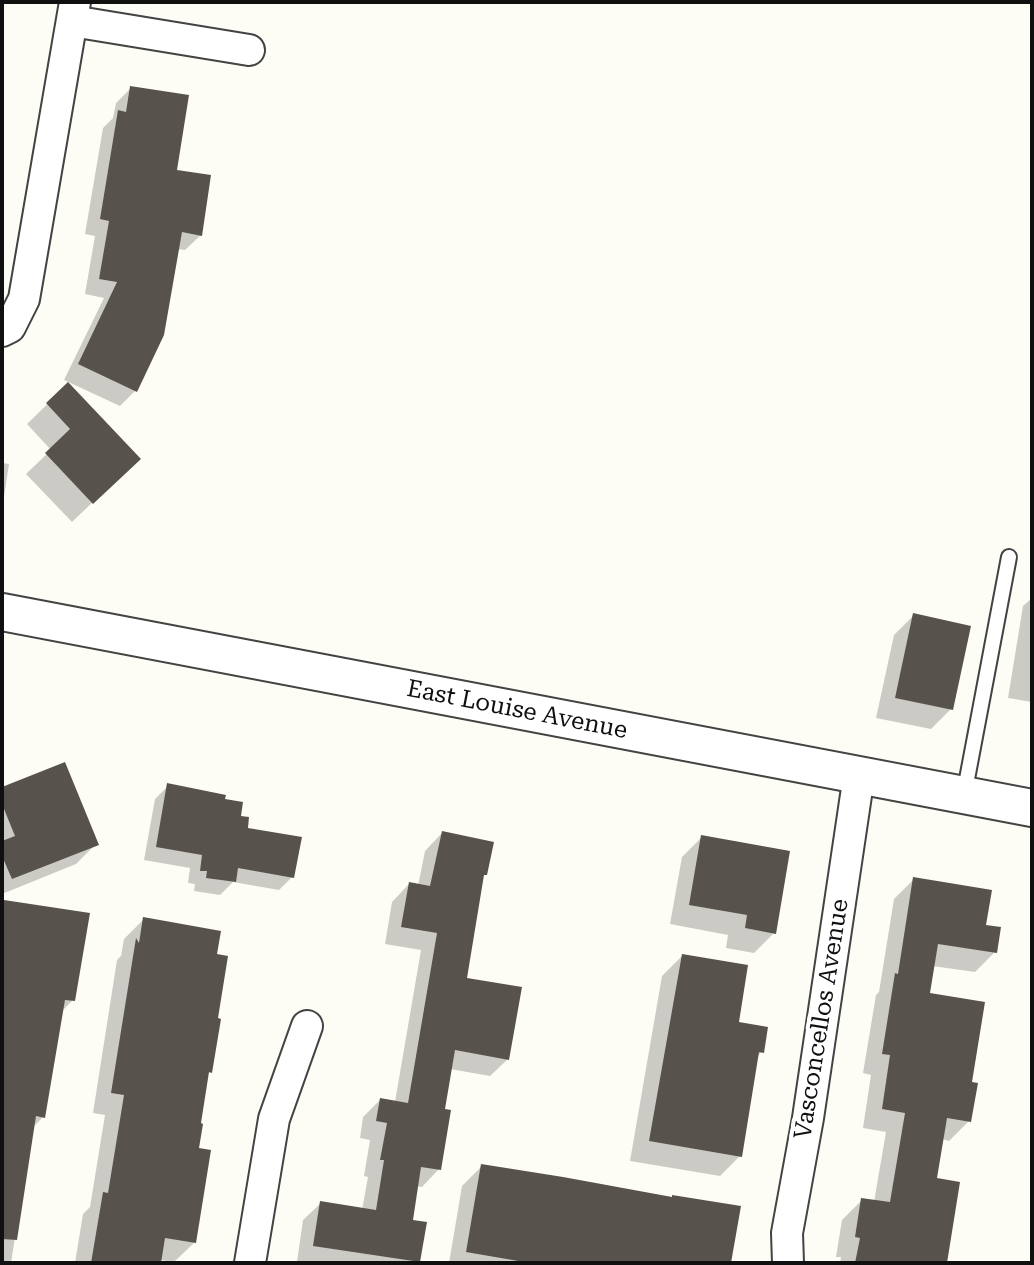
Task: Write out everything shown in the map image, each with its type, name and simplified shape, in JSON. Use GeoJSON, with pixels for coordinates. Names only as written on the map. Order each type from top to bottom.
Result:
{"type":"FeatureCollection","features":[{"type":"Feature","properties":{"kind":"street"},"geometry":{"type":"LineString","coordinates":[[2,331],[10,327],[24,299],[74,11],[249,50]]}},
{"type":"Feature","properties":{"kind":"street","name":"East Louise Avenue"},"geometry":{"type":"LineString","coordinates":[[2,612],[1032,808]]}},
{"type":"Feature","properties":{"kind":"street","name":"Vasconcellos Avenue"},"geometry":{"type":"LineString","coordinates":[[788,1263],[787,1233],[808,1118],[859,775]]}},
{"type":"Feature","properties":{"kind":"street"},"geometry":{"type":"LineString","coordinates":[[250,1263],[274,1119],[307,1026]]}},
{"type":"Feature","properties":{"kind":"lane"},"geometry":{"type":"LineString","coordinates":[[964,795],[1009,557]]}},
{"type":"Feature","properties":{"kind":"building"},"geometry":{"type":"Polygon","coordinates":[[[130,86],[189,95],[177,170],[211,175],[202,236],[182,232],[164,335],[137,392],[78,364],[117,282],[99,279],[109,221],[100,219],[118,110],[126,112],[130,86]]]}},
{"type":"Feature","properties":{"kind":"building"},"geometry":{"type":"Polygon","coordinates":[[[68,382],[141,459],[93,504],[45,453],[70,429],[46,403],[68,382]]]}},
{"type":"Feature","properties":{"kind":"building"},"geometry":{"type":"Polygon","coordinates":[[[913,613],[971,626],[953,710],[895,698],[913,613]]]}},
{"type":"Feature","properties":{"kind":"building"},"geometry":{"type":"Polygon","coordinates":[[[65,762],[99,845],[12,879],[2,856],[2,841],[15,836],[2,804],[2,787],[65,762]]]}},
{"type":"Feature","properties":{"kind":"building"},"geometry":{"type":"Polygon","coordinates":[[[167,783],[226,795],[225,799],[243,802],[241,816],[249,817],[248,828],[302,837],[294,878],[238,868],[236,882],[206,878],[207,871],[200,871],[202,855],[156,847],[167,783]]]}},
{"type":"Feature","properties":{"kind":"building"},"geometry":{"type":"Polygon","coordinates":[[[442,831],[494,842],[487,875],[484,875],[467,978],[522,987],[509,1060],[455,1050],[445,1109],[451,1110],[441,1170],[421,1167],[413,1220],[427,1222],[420,1262],[313,1246],[320,1201],[376,1210],[387,1123],[376,1121],[380,1098],[408,1103],[437,933],[401,927],[409,882],[430,886],[442,831]]]}},
{"type":"Feature","properties":{"kind":"building"},"geometry":{"type":"Polygon","coordinates":[[[701,835],[790,851],[776,934],[745,928],[747,915],[689,905],[701,835]]]}},
{"type":"Feature","properties":{"kind":"building"},"geometry":{"type":"Polygon","coordinates":[[[913,877],[992,890],[986,925],[1001,927],[997,953],[938,944],[930,993],[985,1002],[972,1082],[978,1083],[971,1122],[947,1118],[937,1178],[960,1182],[947,1263],[855,1263],[860,1238],[855,1237],[861,1198],[890,1202],[905,1113],[882,1109],[890,1055],[882,1054],[913,877]]]}},
{"type":"Feature","properties":{"kind":"building"},"geometry":{"type":"Polygon","coordinates":[[[4,900],[90,913],[75,1001],[65,1000],[45,1118],[36,1116],[17,1240],[2,1239],[4,900]]]}},
{"type":"Feature","properties":{"kind":"building"},"geometry":{"type":"Polygon","coordinates":[[[143,917],[221,931],[217,954],[228,956],[218,1018],[221,1019],[212,1073],[209,1072],[199,1148],[211,1150],[196,1243],[165,1238],[161,1263],[91,1263],[103,1192],[108,1193],[124,1095],[111,1093],[136,938],[139,943],[143,917]]]}},
{"type":"Feature","properties":{"kind":"building"},"geometry":{"type":"Polygon","coordinates":[[[682,954],[748,965],[739,1022],[768,1027],[764,1053],[759,1052],[742,1157],[649,1141],[682,954]]]}},
{"type":"Feature","properties":{"kind":"building"},"geometry":{"type":"Polygon","coordinates":[[[481,1164],[741,1206],[731,1263],[530,1263],[466,1252],[481,1164]]]}}]}
